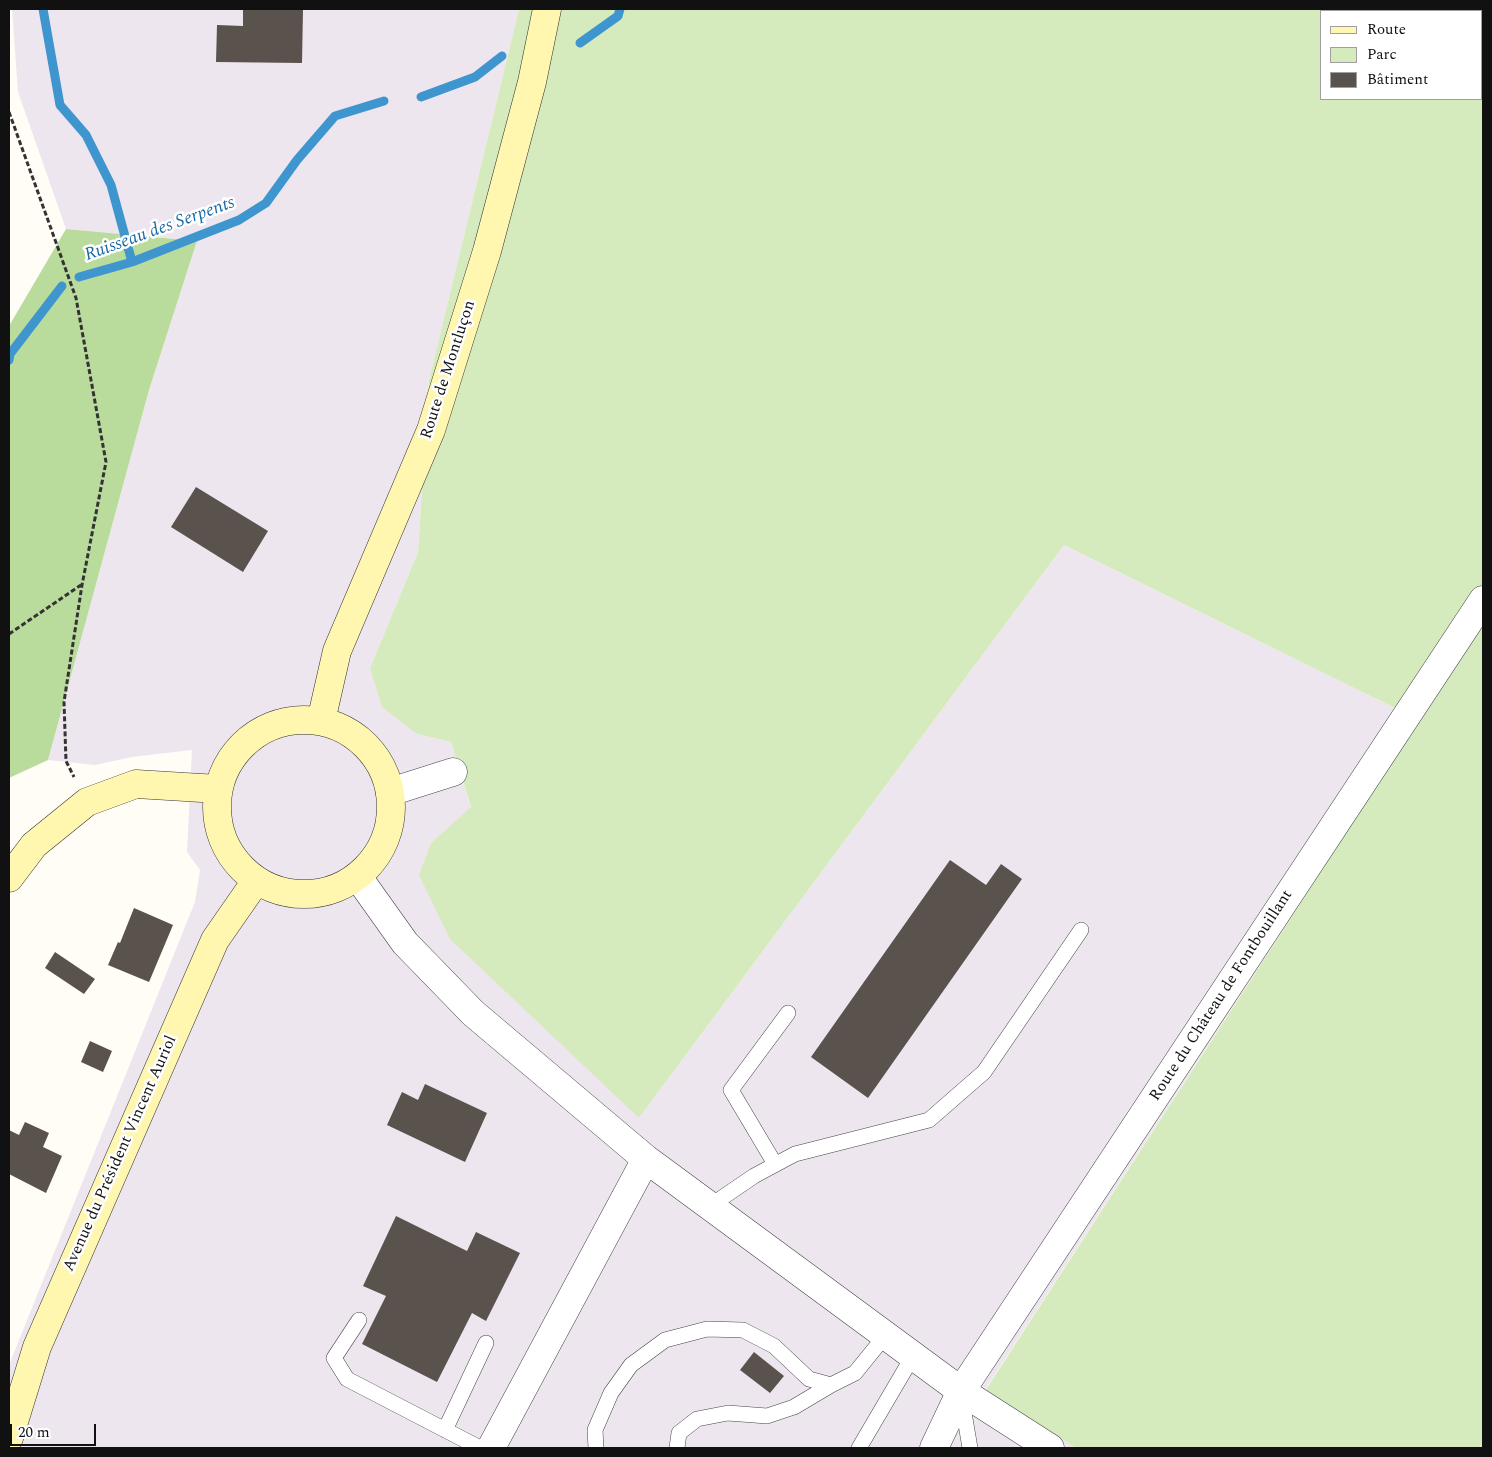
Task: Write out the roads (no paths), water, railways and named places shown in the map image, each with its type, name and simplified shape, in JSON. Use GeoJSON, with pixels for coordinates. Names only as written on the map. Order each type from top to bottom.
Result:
{"type":"FeatureCollection","features":[{"type":"Feature","properties":{"kind":"main road","name":"Route de Montluçon"},"geometry":{"type":"LineString","coordinates":[[321,721],[337,651],[431,430],[487,251],[532,82],[547,9]]}},
{"type":"Feature","properties":{"kind":"main road"},"geometry":{"type":"LineString","coordinates":[[294,720],[321,721],[348,731],[370,749],[385,773],[390,792],[392,801],[389,829],[378,856],[358,877],[334,890],[308,895],[281,892],[256,881],[236,864],[223,842],[217,816],[218,789],[228,764],[245,743],[268,727],[294,720]]}},
{"type":"Feature","properties":{"kind":"main road"},"geometry":{"type":"LineString","coordinates":[[9,878],[34,845],[87,802],[136,784],[218,789]]}},
{"type":"Feature","properties":{"kind":"main road","name":"Avenue du Président Vincent Auriol"},"geometry":{"type":"LineString","coordinates":[[9,1438],[37,1347],[215,940],[256,881]]}},
{"type":"Feature","properties":{"kind":"street","name":"Route du Château de Fontbouillant"},"geometry":{"type":"LineString","coordinates":[[934,1448],[961,1391],[1483,600]]}},
{"type":"Feature","properties":{"kind":"street"},"geometry":{"type":"LineString","coordinates":[[390,792],[454,772]]}},
{"type":"Feature","properties":{"kind":"street"},"geometry":{"type":"LineString","coordinates":[[358,877],[405,943],[473,1013],[646,1159],[961,1391],[1050,1448]]}},
{"type":"Feature","properties":{"kind":"street"},"geometry":{"type":"LineString","coordinates":[[492,1448],[646,1159]]}},
{"type":"Feature","properties":{"kind":"lane"},"geometry":{"type":"LineString","coordinates":[[710,1206],[754,1176],[794,1154],[929,1120],[984,1072],[1081,930]]}},
{"type":"Feature","properties":{"kind":"lane"},"geometry":{"type":"LineString","coordinates":[[775,1164],[731,1090],[788,1013]]}},
{"type":"Feature","properties":{"kind":"lane"},"geometry":{"type":"LineString","coordinates":[[359,1320],[334,1358],[347,1379],[480,1448]]}},
{"type":"Feature","properties":{"kind":"lane"},"geometry":{"type":"LineString","coordinates":[[596,1448],[596,1430],[607,1402],[611,1393],[631,1365],[665,1340],[698,1331],[707,1329],[743,1330],[774,1346],[809,1380],[831,1385]]}},
{"type":"Feature","properties":{"kind":"lane"},"geometry":{"type":"LineString","coordinates":[[677,1448],[679,1433],[697,1419],[728,1413],[767,1416],[794,1408],[831,1385],[855,1373],[885,1336]]}},
{"type":"Feature","properties":{"kind":"lane"},"geometry":{"type":"LineString","coordinates":[[445,1430],[486,1343]]}},
{"type":"Feature","properties":{"kind":"lane"},"geometry":{"type":"LineString","coordinates":[[859,1448],[913,1356]]}},
{"type":"Feature","properties":{"kind":"lane"},"geometry":{"type":"LineString","coordinates":[[961,1391],[970,1448]]}},
{"type":"Feature","properties":{"kind":"waterway"},"geometry":{"type":"LineString","coordinates":[[43,9],[60,105],[86,135],[111,185],[132,262]]}},
{"type":"Feature","properties":{"kind":"waterway","name":"Ruisseau des Serpents"},"geometry":{"type":"LineString","coordinates":[[580,43],[618,16],[620,9]]}},
{"type":"Feature","properties":{"kind":"waterway","name":"Ruisseau des Serpents"},"geometry":{"type":"LineString","coordinates":[[421,97],[475,77],[502,56]]}},
{"type":"Feature","properties":{"kind":"waterway","name":"Ruisseau des Serpents"},"geometry":{"type":"LineString","coordinates":[[79,277],[132,262],[239,220],[266,203],[297,160],[335,116],[384,101]]}},
{"type":"Feature","properties":{"kind":"waterway","name":"Ruisseau des Serpents"},"geometry":{"type":"LineString","coordinates":[[9,360],[10,354],[62,286]]}}]}
